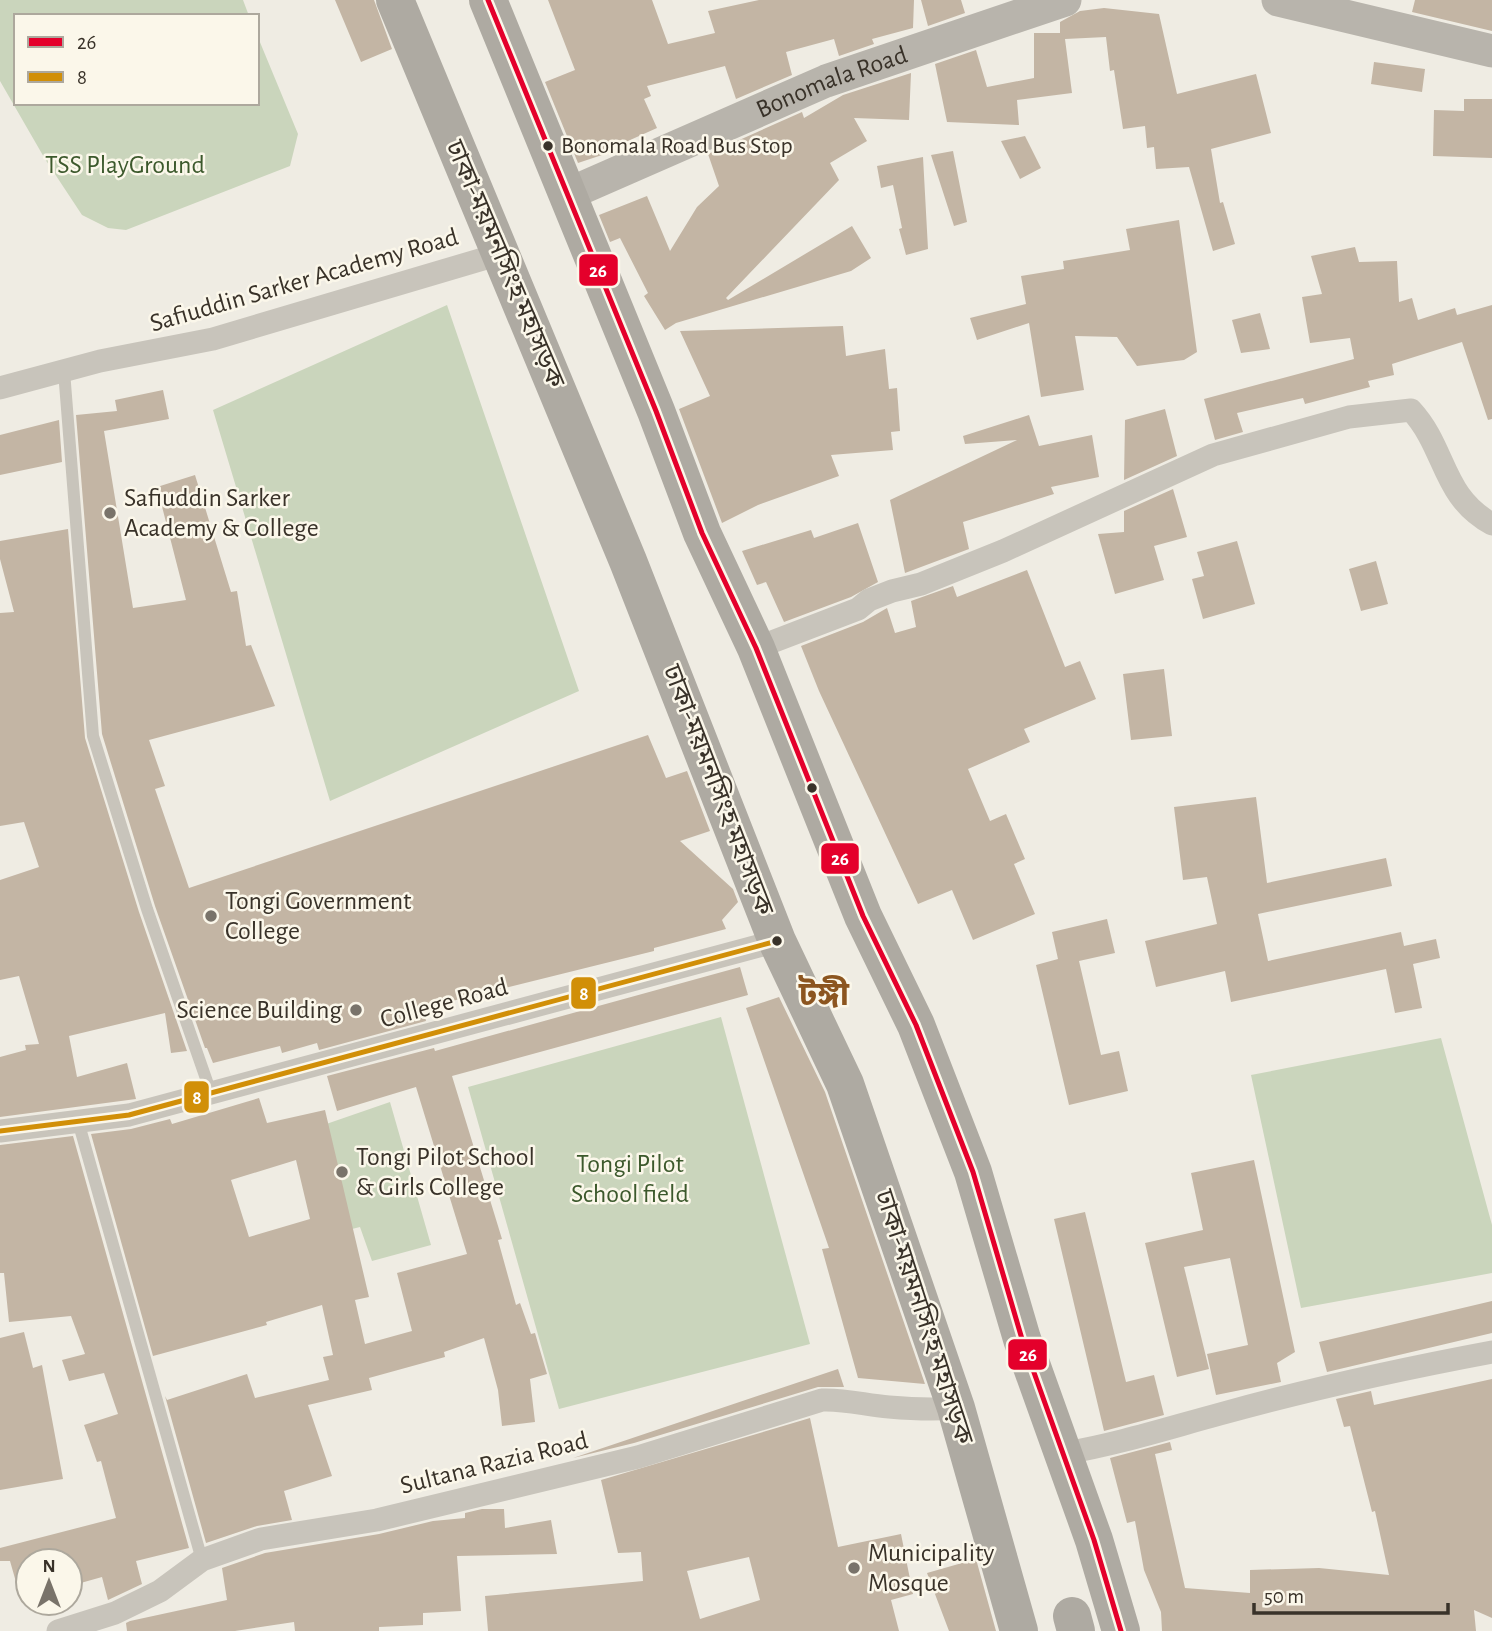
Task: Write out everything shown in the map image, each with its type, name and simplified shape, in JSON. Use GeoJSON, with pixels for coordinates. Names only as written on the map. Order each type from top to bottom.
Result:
{"type":"FeatureCollection","features":[{"type":"Feature","properties":{"kind":"highway","name":"ঢাকা-ময়মনসিংহ মহাসড়ক"},"geometry":{"type":"LineString","coordinates":[[395,0],[628,561],[778,941],[845,1083],[956,1408],[1019,1631]]}},
{"type":"Feature","properties":{"kind":"highway"},"geometry":{"type":"LineString","coordinates":[[488,0],[656,411],[702,533],[756,648],[863,916],[916,1025],[973,1172],[1022,1339],[1065,1453],[1121,1631]]}},
{"type":"Feature","properties":{"kind":"street","name":"Bonomala Road"},"geometry":{"type":"LineString","coordinates":[[566,195],[826,81],[1065,0]]}},
{"type":"Feature","properties":{"kind":"street"},"geometry":{"type":"LineString","coordinates":[[1279,0],[1492,51]]}},
{"type":"Feature","properties":{"kind":"street","name":"Safiuddin Sarker Academy Road"},"geometry":{"type":"LineString","coordinates":[[0,388],[64,371],[213,339],[500,254]]}},
{"type":"Feature","properties":{"kind":"street"},"geometry":{"type":"LineString","coordinates":[[756,648],[858,609],[869,600],[921,584],[1003,551],[1213,455],[1349,417],[1411,410],[1424,425],[1455,492],[1471,513],[1492,524]]}},
{"type":"Feature","properties":{"kind":"street","name":"College Road"},"geometry":{"type":"LineString","coordinates":[[0,1131],[128,1115],[778,941]]}},
{"type":"Feature","properties":{"kind":"street"},"geometry":{"type":"LineString","coordinates":[[1065,1453],[1117,1444],[1220,1414],[1405,1368],[1492,1352]]}},
{"type":"Feature","properties":{"kind":"street","name":"Sultana Razia Road"},"geometry":{"type":"LineString","coordinates":[[58,1631],[116,1612],[160,1591],[202,1560],[261,1539],[377,1520],[638,1457],[822,1400],[846,1399],[886,1407],[931,1410],[956,1408]]}},
{"type":"Feature","properties":{"kind":"lane"},"geometry":{"type":"LineString","coordinates":[[64,371],[93,736],[147,909],[211,1093]]}},
{"type":"Feature","properties":{"kind":"lane"},"geometry":{"type":"LineString","coordinates":[[78,1121],[202,1560]]}},
{"type":"Feature","properties":{"kind":"green space","name":"TSS PlayGround"},"geometry":{"type":"Polygon","coordinates":[[[0,0],[243,0],[248,14],[14,14],[14,105],[259,105],[259,40],[298,134],[290,166],[126,230],[108,228],[82,215],[45,159],[0,81],[0,0]]]}},
{"type":"Feature","properties":{"kind":"green space"},"geometry":{"type":"Polygon","coordinates":[[[447,305],[579,691],[330,801],[213,410],[447,305]]]}},
{"type":"Feature","properties":{"kind":"green space","name":"Tongi Pilot School field"},"geometry":{"type":"Polygon","coordinates":[[[721,1017],[810,1344],[559,1409],[468,1087],[721,1017]]]}},
{"type":"Feature","properties":{"kind":"green space"},"geometry":{"type":"Polygon","coordinates":[[[1441,1038],[1492,1225],[1492,1273],[1301,1308],[1251,1075],[1441,1038]]]}},
{"type":"Feature","properties":{"kind":"green space"},"geometry":{"type":"Polygon","coordinates":[[[390,1102],[431,1245],[372,1261],[360,1227],[336,1233],[306,1131],[390,1102]]]}},
{"type":"Feature","properties":{"kind":"building"},"geometry":{"type":"Polygon","coordinates":[[[335,0],[374,0],[392,49],[361,62],[335,0]]]}},
{"type":"Feature","properties":{"kind":"building"},"geometry":{"type":"Polygon","coordinates":[[[548,0],[652,0],[668,44],[715,33],[708,11],[759,0],[914,0],[913,28],[872,39],[874,44],[839,56],[834,39],[786,52],[792,75],[736,99],[725,66],[647,86],[651,96],[644,99],[657,128],[601,153],[602,155],[578,163],[545,82],[575,70],[548,0]]]}},
{"type":"Feature","properties":{"kind":"building"},"geometry":{"type":"Polygon","coordinates":[[[921,0],[961,0],[965,13],[928,26],[921,0]]]}},
{"type":"Feature","properties":{"kind":"building"},"geometry":{"type":"Polygon","coordinates":[[[1415,0],[1492,0],[1492,31],[1412,12],[1415,0]]]}},
{"type":"Feature","properties":{"kind":"building"},"geometry":{"type":"Polygon","coordinates":[[[1104,8],[1159,14],[1177,94],[1256,74],[1271,133],[1211,149],[1220,203],[1223,202],[1235,244],[1213,251],[1189,167],[1156,169],[1154,147],[1147,148],[1145,126],[1123,129],[1114,70],[1110,71],[1106,37],[1065,39],[1072,93],[1017,100],[1019,125],[947,122],[935,64],[976,50],[987,87],[1034,78],[1034,33],[1060,33],[1060,22],[1080,11],[1104,8]]]}},
{"type":"Feature","properties":{"kind":"building"},"geometry":{"type":"Polygon","coordinates":[[[1374,62],[1425,69],[1422,92],[1371,84],[1374,62]]]}},
{"type":"Feature","properties":{"kind":"building"},"geometry":{"type":"Polygon","coordinates":[[[911,73],[909,120],[854,118],[867,141],[830,163],[839,180],[726,298],[728,300],[852,226],[871,258],[851,271],[676,323],[665,330],[644,296],[648,293],[620,238],[610,242],[599,215],[647,196],[670,251],[697,207],[719,186],[708,154],[802,112],[804,118],[843,95],[911,73]]]}},
{"type":"Feature","properties":{"kind":"building"},"geometry":{"type":"Polygon","coordinates":[[[1464,99],[1492,99],[1492,158],[1433,156],[1434,110],[1464,111],[1464,99]]]}},
{"type":"Feature","properties":{"kind":"building"},"geometry":{"type":"Polygon","coordinates":[[[1025,136],[1041,168],[1020,179],[1001,141],[1025,136]]]}},
{"type":"Feature","properties":{"kind":"building"},"geometry":{"type":"Polygon","coordinates":[[[953,151],[967,222],[954,226],[931,155],[953,151]]]}},
{"type":"Feature","properties":{"kind":"building"},"geometry":{"type":"Polygon","coordinates":[[[923,157],[928,249],[906,255],[899,229],[902,228],[893,185],[881,188],[877,166],[923,157]]]}},
{"type":"Feature","properties":{"kind":"building"},"geometry":{"type":"Polygon","coordinates":[[[1179,220],[1197,352],[1184,360],[1137,366],[1117,337],[1075,336],[1084,390],[1041,397],[1029,323],[977,340],[970,318],[1026,304],[1021,276],[1064,269],[1063,261],[1130,250],[1126,229],[1179,220]]]}},
{"type":"Feature","properties":{"kind":"building"},"geometry":{"type":"Polygon","coordinates":[[[1355,247],[1359,262],[1397,261],[1399,302],[1412,298],[1418,320],[1455,308],[1457,315],[1492,305],[1492,419],[1488,420],[1462,342],[1392,364],[1394,375],[1368,381],[1370,387],[1305,404],[1303,398],[1237,413],[1243,432],[1215,440],[1204,399],[1354,359],[1350,338],[1310,343],[1302,297],[1322,294],[1311,256],[1355,247]]]}},
{"type":"Feature","properties":{"kind":"building"},"geometry":{"type":"Polygon","coordinates":[[[1260,313],[1270,349],[1241,353],[1232,320],[1260,313]]]}},
{"type":"Feature","properties":{"kind":"building"},"geometry":{"type":"Polygon","coordinates":[[[843,326],[846,356],[885,349],[889,389],[897,388],[900,431],[891,432],[893,450],[831,455],[839,476],[758,505],[722,523],[679,409],[710,396],[680,331],[843,326]]]}},
{"type":"Feature","properties":{"kind":"building"},"geometry":{"type":"Polygon","coordinates":[[[163,390],[169,419],[104,431],[133,608],[186,600],[157,487],[195,475],[231,592],[237,591],[246,646],[251,645],[275,706],[149,740],[165,786],[155,789],[189,888],[648,735],[666,778],[687,771],[710,831],[680,841],[733,889],[738,902],[722,920],[726,929],[654,948],[654,951],[440,1004],[441,1007],[424,1012],[426,1021],[319,1050],[317,1043],[282,1053],[280,1046],[213,1063],[205,1048],[155,906],[102,734],[76,415],[117,411],[115,400],[163,390]]]}},
{"type":"Feature","properties":{"kind":"building"},"geometry":{"type":"Polygon","coordinates":[[[1165,409],[1177,456],[1124,480],[1125,420],[1165,409]]]}},
{"type":"Feature","properties":{"kind":"building"},"geometry":{"type":"Polygon","coordinates":[[[1029,415],[1039,446],[1092,435],[1099,477],[1051,487],[1054,494],[963,522],[969,549],[905,573],[890,500],[1017,440],[965,444],[963,436],[1029,415]]]}},
{"type":"Feature","properties":{"kind":"building"},"geometry":{"type":"Polygon","coordinates":[[[59,420],[62,462],[0,475],[0,435],[59,420]]]}},
{"type":"Feature","properties":{"kind":"building"},"geometry":{"type":"Polygon","coordinates":[[[1173,489],[1187,537],[1154,546],[1164,580],[1115,594],[1098,534],[1124,532],[1124,511],[1173,489]]]}},
{"type":"Feature","properties":{"kind":"building"},"geometry":{"type":"Polygon","coordinates":[[[858,523],[878,582],[851,597],[784,622],[766,582],[757,585],[742,551],[811,530],[814,538],[858,523]]]}},
{"type":"Feature","properties":{"kind":"building"},"geometry":{"type":"Polygon","coordinates":[[[68,529],[85,738],[139,912],[187,1051],[171,1053],[165,1013],[69,1036],[77,1077],[127,1063],[136,1099],[0,1117],[0,1057],[26,1050],[25,1045],[39,1044],[19,976],[0,980],[0,880],[39,867],[24,822],[0,826],[0,613],[14,612],[0,559],[0,541],[68,529]]]}},
{"type":"Feature","properties":{"kind":"building"},"geometry":{"type":"Polygon","coordinates":[[[1237,541],[1255,604],[1203,619],[1192,579],[1204,576],[1197,552],[1237,541]]]}},
{"type":"Feature","properties":{"kind":"building"},"geometry":{"type":"Polygon","coordinates":[[[1376,561],[1388,604],[1361,611],[1349,569],[1376,561]]]}},
{"type":"Feature","properties":{"kind":"building"},"geometry":{"type":"Polygon","coordinates":[[[1027,570],[1065,667],[1080,661],[1096,699],[1024,729],[1030,742],[968,769],[990,821],[1006,814],[1025,859],[1014,864],[1035,914],[973,940],[952,890],[918,904],[819,691],[801,646],[863,622],[887,608],[895,633],[916,627],[911,601],[953,586],[957,597],[1027,570]]]}},
{"type":"Feature","properties":{"kind":"building"},"geometry":{"type":"Polygon","coordinates":[[[1164,669],[1172,736],[1131,740],[1123,674],[1164,669]]]}},
{"type":"Feature","properties":{"kind":"building"},"geometry":{"type":"Polygon","coordinates":[[[1256,797],[1267,883],[1386,858],[1392,886],[1258,914],[1268,961],[1401,932],[1404,946],[1436,939],[1440,958],[1413,964],[1422,1008],[1395,1013],[1386,969],[1231,1002],[1225,971],[1156,987],[1145,941],[1217,924],[1207,877],[1183,880],[1174,807],[1256,797]]]}},
{"type":"Feature","properties":{"kind":"building"},"geometry":{"type":"Polygon","coordinates":[[[1107,919],[1115,953],[1079,961],[1101,1055],[1119,1051],[1128,1091],[1069,1105],[1036,965],[1058,959],[1052,932],[1107,919]]]}},
{"type":"Feature","properties":{"kind":"building"},"geometry":{"type":"Polygon","coordinates":[[[740,967],[748,995],[452,1076],[502,1239],[498,1240],[516,1305],[520,1303],[531,1334],[535,1333],[547,1374],[530,1379],[535,1422],[502,1426],[498,1390],[484,1338],[444,1352],[445,1357],[369,1378],[372,1390],[308,1405],[332,1476],[284,1491],[292,1520],[257,1526],[206,1543],[165,1396],[167,1400],[247,1374],[255,1398],[329,1380],[323,1357],[333,1355],[322,1305],[266,1322],[267,1325],[153,1356],[91,1134],[131,1129],[170,1119],[172,1124],[259,1098],[267,1123],[325,1110],[369,1297],[355,1300],[365,1344],[412,1331],[397,1273],[467,1254],[416,1087],[337,1111],[327,1076],[434,1048],[435,1051],[740,967]],[[296,1160],[231,1180],[249,1237],[310,1219],[296,1160]]]}},
{"type":"Feature","properties":{"kind":"building"},"geometry":{"type":"Polygon","coordinates":[[[779,997],[825,1092],[925,1384],[858,1378],[822,1249],[829,1248],[746,1008],[779,997]]]}},
{"type":"Feature","properties":{"kind":"building"},"geometry":{"type":"Polygon","coordinates":[[[73,1136],[189,1548],[136,1561],[142,1584],[108,1600],[102,1577],[84,1582],[84,1547],[14,1547],[14,1575],[10,1561],[0,1561],[0,1548],[116,1518],[101,1461],[97,1462],[84,1425],[118,1414],[104,1373],[69,1381],[62,1360],[85,1354],[71,1316],[9,1322],[4,1273],[0,1273],[0,1145],[73,1136]]]}},
{"type":"Feature","properties":{"kind":"building"},"geometry":{"type":"Polygon","coordinates":[[[1254,1160],[1295,1352],[1277,1363],[1281,1382],[1216,1395],[1207,1354],[1248,1345],[1230,1258],[1184,1267],[1209,1369],[1177,1377],[1145,1243],[1203,1230],[1191,1173],[1254,1160]]]}},
{"type":"Feature","properties":{"kind":"building"},"geometry":{"type":"Polygon","coordinates":[[[1085,1212],[1126,1382],[1154,1375],[1164,1415],[1104,1431],[1054,1219],[1085,1212]]]}},
{"type":"Feature","properties":{"kind":"building"},"geometry":{"type":"Polygon","coordinates":[[[1492,1301],[1492,1333],[1327,1372],[1319,1342],[1492,1301]]]}},
{"type":"Feature","properties":{"kind":"building"},"geometry":{"type":"Polygon","coordinates":[[[24,1332],[33,1368],[42,1365],[63,1479],[0,1490],[0,1338],[24,1332]]]}},
{"type":"Feature","properties":{"kind":"building"},"geometry":{"type":"Polygon","coordinates":[[[838,1369],[844,1387],[818,1387],[634,1443],[573,1458],[838,1369]]]}},
{"type":"Feature","properties":{"kind":"building"},"geometry":{"type":"Polygon","coordinates":[[[1492,1379],[1492,1618],[1474,1610],[1476,1631],[1162,1631],[1161,1612],[1144,1570],[1135,1521],[1127,1523],[1110,1458],[1170,1442],[1172,1450],[1155,1454],[1185,1588],[1250,1593],[1250,1570],[1319,1568],[1389,1575],[1375,1511],[1372,1512],[1350,1426],[1344,1427],[1336,1399],[1371,1391],[1374,1405],[1492,1379]]]}},
{"type":"Feature","properties":{"kind":"building"},"geometry":{"type":"Polygon","coordinates":[[[810,1418],[838,1547],[901,1534],[913,1594],[891,1600],[899,1631],[488,1631],[485,1596],[643,1581],[641,1552],[618,1553],[601,1480],[810,1418]],[[749,1557],[687,1571],[700,1619],[760,1600],[749,1557]]]}},
{"type":"Feature","properties":{"kind":"building"},"geometry":{"type":"Polygon","coordinates":[[[482,1509],[504,1509],[505,1528],[551,1520],[557,1554],[457,1556],[461,1611],[423,1613],[423,1625],[379,1627],[379,1631],[295,1631],[294,1622],[235,1631],[127,1631],[126,1623],[130,1621],[227,1600],[222,1568],[265,1553],[379,1534],[433,1521],[465,1518],[465,1513],[482,1509]]]}},
{"type":"Feature","properties":{"kind":"building"},"geometry":{"type":"Polygon","coordinates":[[[976,1559],[996,1631],[949,1631],[927,1573],[976,1559]]]}},
{"type":"Feature","properties":{"kind":"transit line","name":"26"},"geometry":{"type":"LineString","coordinates":[[488,0],[656,411],[702,533],[756,648],[863,916],[916,1025],[973,1172],[1022,1339],[1094,1540],[1121,1631]]}},
{"type":"Feature","properties":{"kind":"transit line","name":"8"},"geometry":{"type":"LineString","coordinates":[[0,1131],[129,1115],[777,941]]}},
{"type":"Feature","properties":{"kind":"place","name":"Bonomala Road Bus Stop"},"geometry":{"type":"Point","coordinates":[548,146]}},
{"type":"Feature","properties":{"kind":"place","name":"Safiuddin Sarker Academy & College"},"geometry":{"type":"Point","coordinates":[110,513]}},
{"type":"Feature","properties":{"kind":"place","name":"Tongi Government College"},"geometry":{"type":"Point","coordinates":[211,916]}},
{"type":"Feature","properties":{"kind":"place","name":"Science Building"},"geometry":{"type":"Point","coordinates":[356,1010]}},
{"type":"Feature","properties":{"kind":"place","name":"Tongi Pilot School & Girls College"},"geometry":{"type":"Point","coordinates":[342,1172]}},
{"type":"Feature","properties":{"kind":"place","name":"Municipality Mosque"},"geometry":{"type":"Point","coordinates":[854,1568]}},
{"type":"Feature","properties":{"kind":"district","name":"টঙ্গী"},"geometry":{"type":"Point","coordinates":[824,995]}}]}
